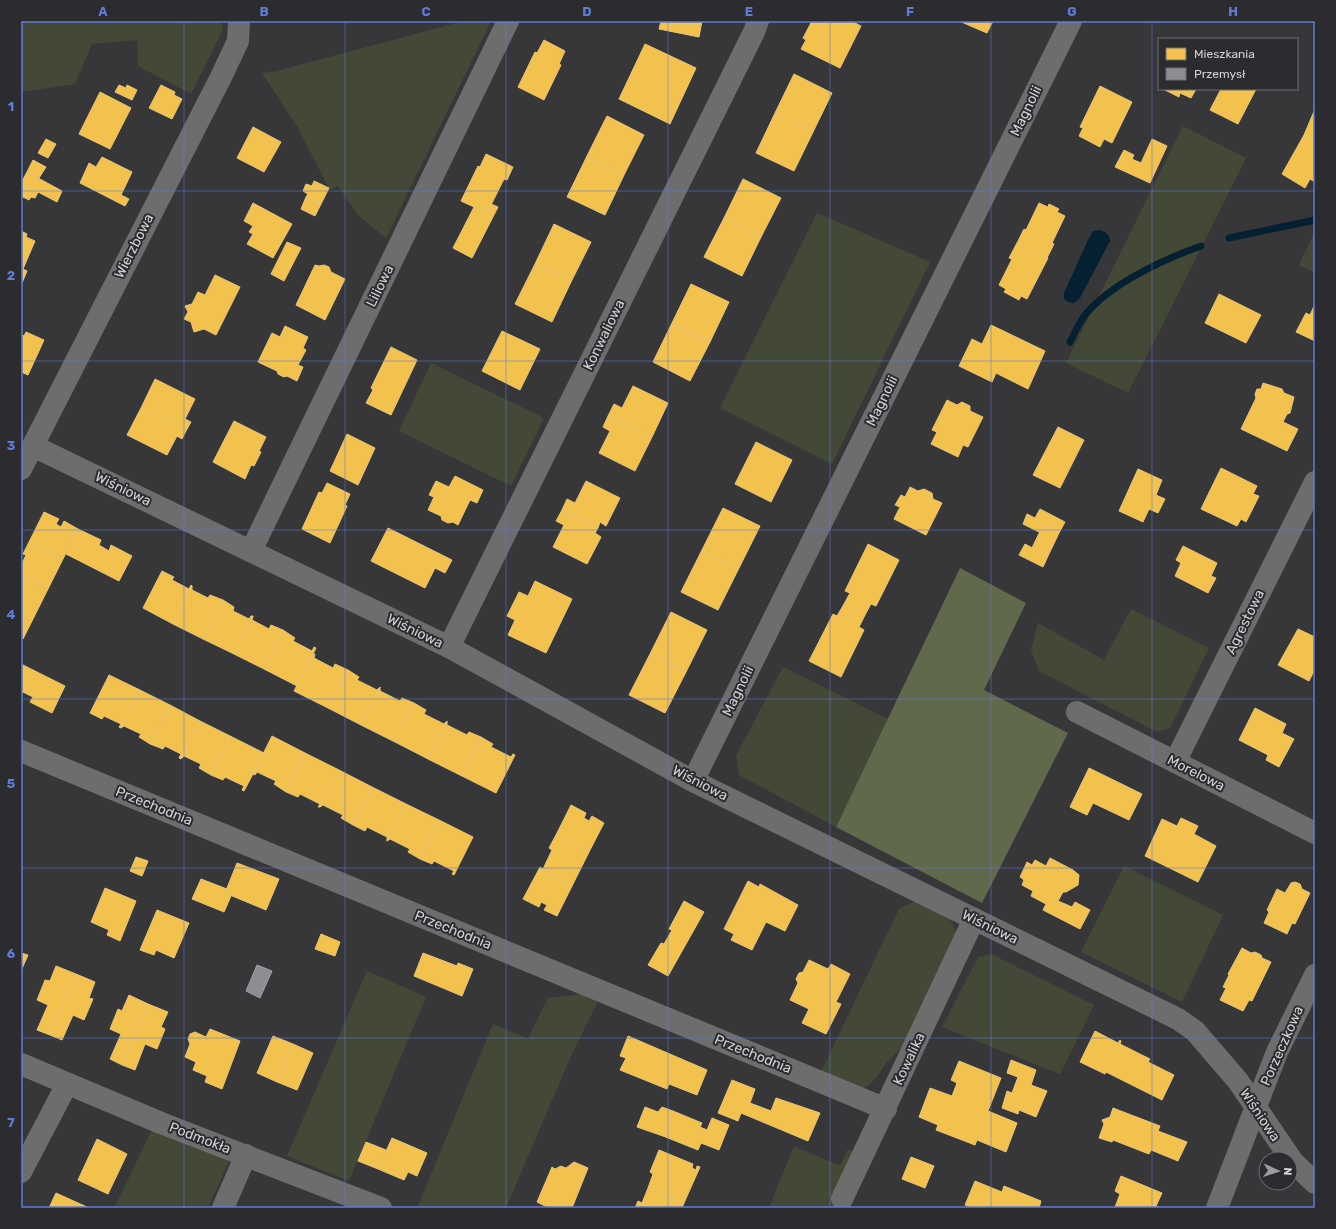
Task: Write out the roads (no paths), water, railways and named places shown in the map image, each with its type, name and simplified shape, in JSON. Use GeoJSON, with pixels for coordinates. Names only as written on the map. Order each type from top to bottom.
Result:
{"type":"FeatureCollection","features":[{"type":"Feature","properties":{"kind":"street","name":"Wierzbowa"},"geometry":{"type":"LineString","coordinates":[[21,469],[221,77],[238,41],[239,21]]}},
{"type":"Feature","properties":{"kind":"street","name":"Liliowa"},"geometry":{"type":"LineString","coordinates":[[251,551],[508,21]]}},
{"type":"Feature","properties":{"kind":"street","name":"Konwaliowa"},"geometry":{"type":"LineString","coordinates":[[449,647],[754,32],[758,21]]}},
{"type":"Feature","properties":{"kind":"street","name":"Magnolii"},"geometry":{"type":"LineString","coordinates":[[693,780],[1071,21]]}},
{"type":"Feature","properties":{"kind":"street","name":"Wiśniowa"},"geometry":{"type":"LineString","coordinates":[[33,446],[449,647],[693,780],[1187,1024],[1195,1031],[1238,1081],[1293,1162],[1315,1183]]}},
{"type":"Feature","properties":{"kind":"street","name":"Agrestowa"},"geometry":{"type":"LineString","coordinates":[[1175,762],[1315,482]]}},
{"type":"Feature","properties":{"kind":"street","name":"Morelowa"},"geometry":{"type":"LineString","coordinates":[[1077,712],[1315,833]]}},
{"type":"Feature","properties":{"kind":"street","name":"Przechodnia"},"geometry":{"type":"LineString","coordinates":[[21,751],[886,1109]]}},
{"type":"Feature","properties":{"kind":"street","name":"Kowalika"},"geometry":{"type":"LineString","coordinates":[[842,1199],[886,1109],[974,920]]}},
{"type":"Feature","properties":{"kind":"street","name":"Porzeczkowa"},"geometry":{"type":"LineString","coordinates":[[1217,1208],[1277,1052],[1315,975]]}},
{"type":"Feature","properties":{"kind":"street","name":"Podmokła"},"geometry":{"type":"LineString","coordinates":[[21,1064],[67,1084],[381,1208]]}},
{"type":"Feature","properties":{"kind":"street"},"geometry":{"type":"LineString","coordinates":[[21,1172],[67,1084]]}},
{"type":"Feature","properties":{"kind":"street"},"geometry":{"type":"LineString","coordinates":[[222,1208],[246,1155]]}},
{"type":"Feature","properties":{"kind":"water"},"geometry":{"type":"Polygon","coordinates":[[[1099,230],[1105,232],[1109,236],[1110,241],[1080,298],[1074,303],[1068,302],[1064,299],[1064,293],[1089,238],[1093,231],[1099,230]]]}},
{"type":"Feature","properties":{"kind":"waterway"},"geometry":{"type":"LineString","coordinates":[[1229,238],[1315,220]]}},
{"type":"Feature","properties":{"kind":"waterway"},"geometry":{"type":"LineString","coordinates":[[1070,342],[1085,315],[1108,293],[1155,265],[1201,246]]}}]}
